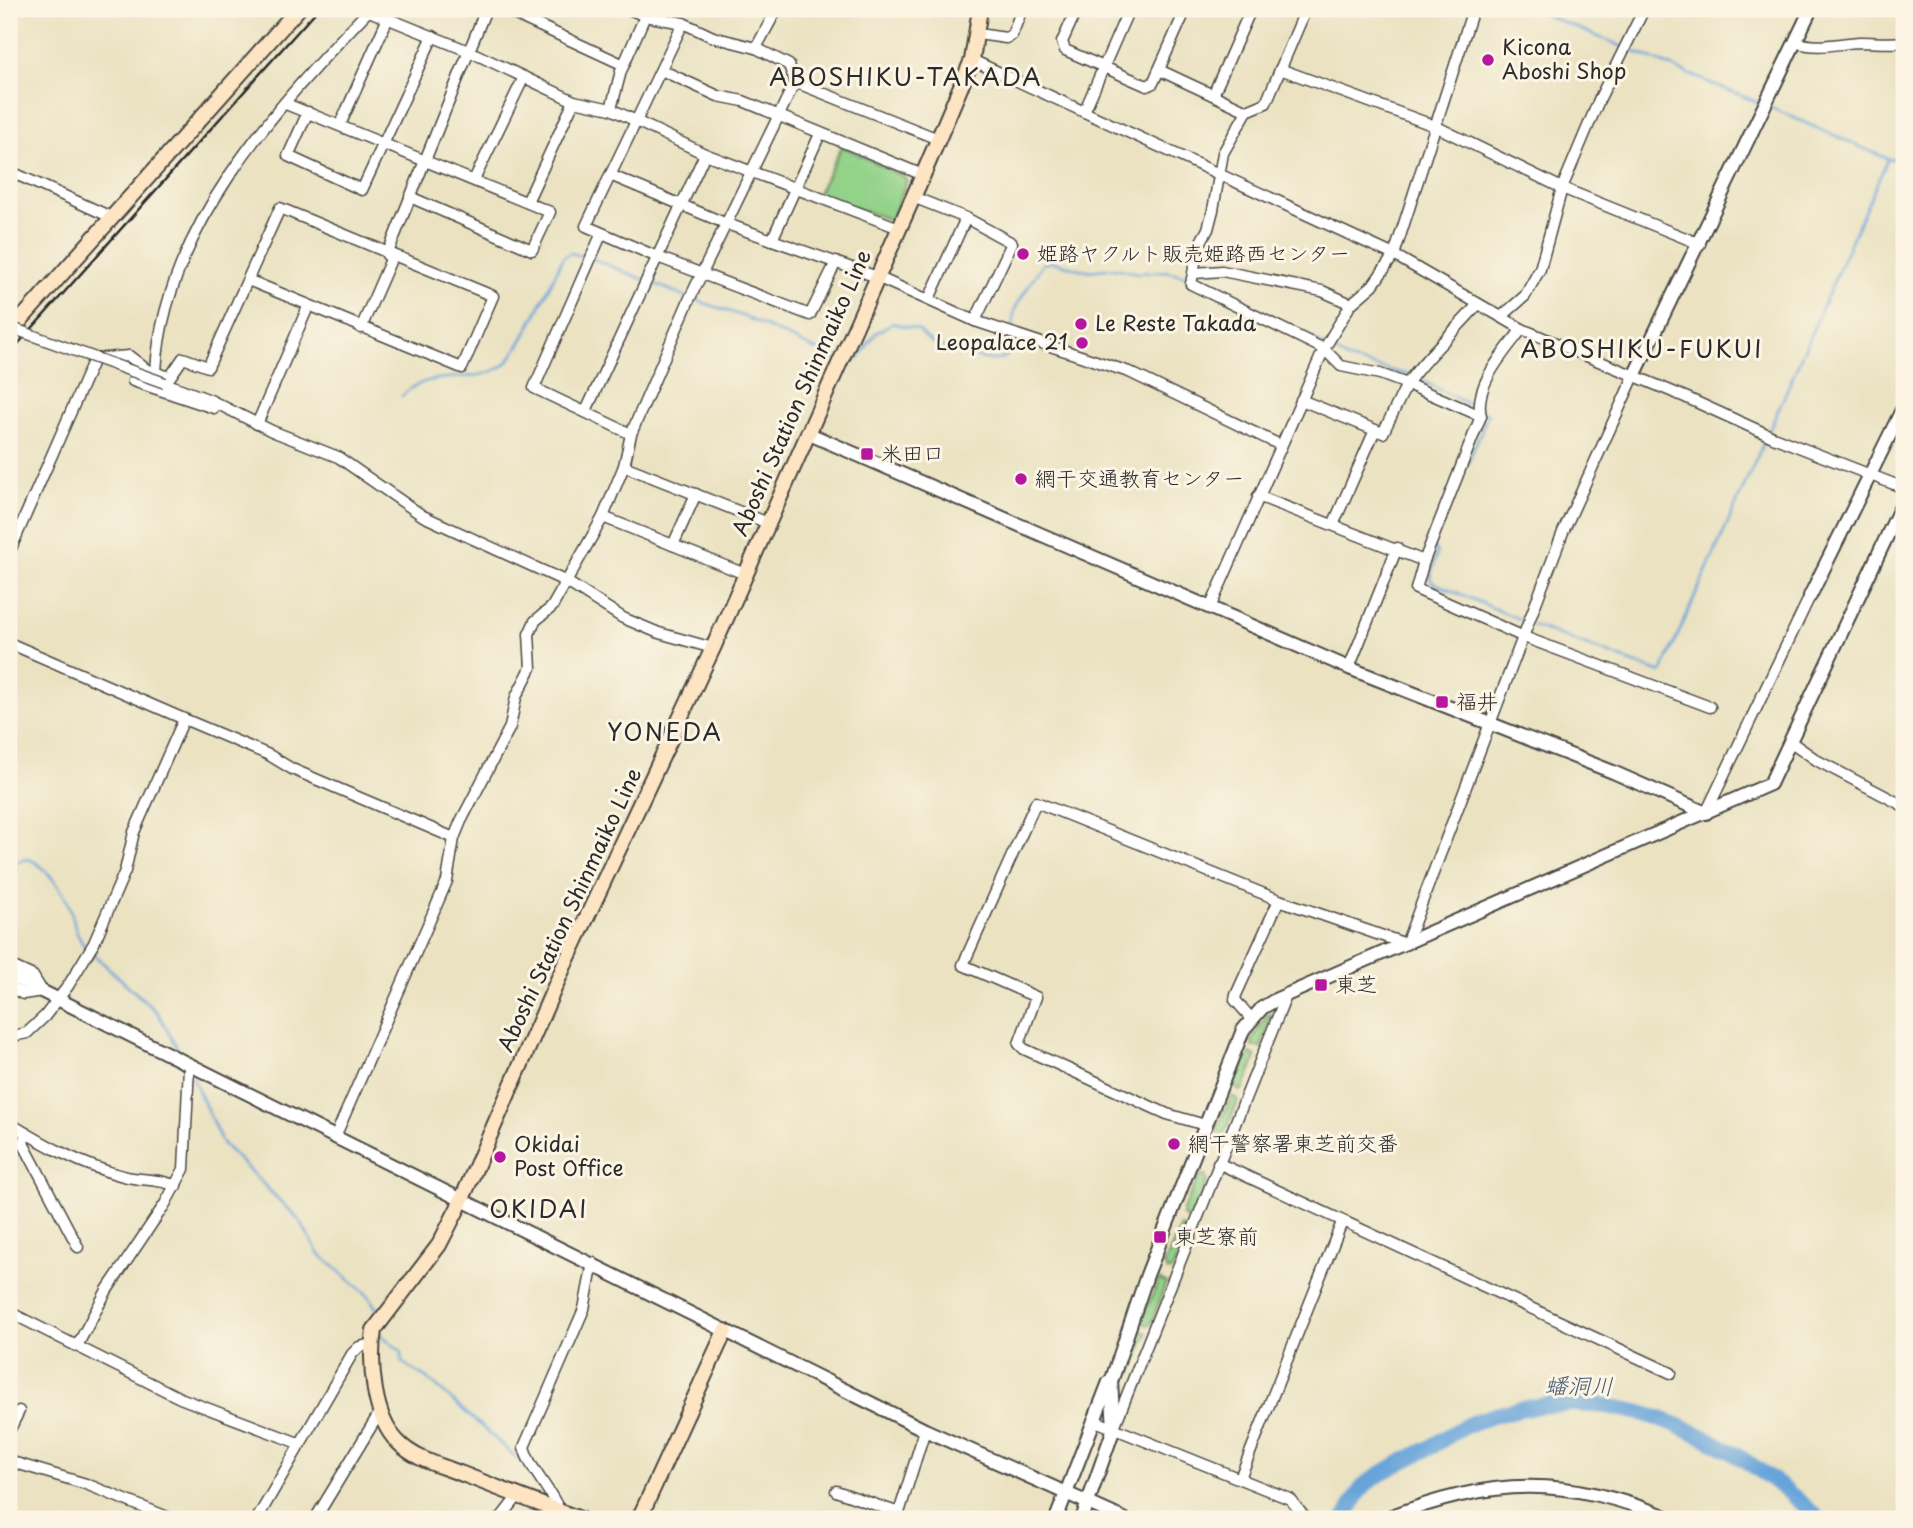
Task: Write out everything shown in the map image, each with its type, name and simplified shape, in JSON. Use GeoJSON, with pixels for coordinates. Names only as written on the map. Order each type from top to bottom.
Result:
{"type":"FeatureCollection","features":[{"type":"Feature","properties":{"kind":"main road"},"geometry":{"type":"LineString","coordinates":[[9,333],[298,9]]}},
{"type":"Feature","properties":{"kind":"main road","name":"Aboshi Station Shinmaiko Line"},"geometry":{"type":"LineString","coordinates":[[372,1344],[379,1320],[439,1245],[462,1199],[565,966],[713,648],[972,60],[978,34],[978,10]]}},
{"type":"Feature","properties":{"kind":"main road"},"geometry":{"type":"LineString","coordinates":[[639,1519],[725,1331]]}},
{"type":"Feature","properties":{"kind":"main road"},"geometry":{"type":"LineString","coordinates":[[372,1344],[382,1414],[397,1442],[409,1450],[518,1496],[580,1519]]}},
{"type":"Feature","properties":{"kind":"street"},"geometry":{"type":"LineString","coordinates":[[360,328],[486,9]]}},
{"type":"Feature","properties":{"kind":"street"},"geometry":{"type":"LineString","coordinates":[[503,9],[624,65]]}},
{"type":"Feature","properties":{"kind":"street"},"geometry":{"type":"LineString","coordinates":[[335,1137],[447,881],[454,838],[510,727],[516,696],[531,668],[530,634],[535,621],[552,607],[603,517],[624,466],[631,433],[702,273],[795,82],[789,65],[756,48],[712,37],[683,23],[645,16],[629,9]]}},
{"type":"Feature","properties":{"kind":"street"},"geometry":{"type":"LineString","coordinates":[[756,48],[777,9]]}},
{"type":"Feature","properties":{"kind":"street"},"geometry":{"type":"LineString","coordinates":[[978,34],[1006,38],[1012,34],[1022,9]]}},
{"type":"Feature","properties":{"kind":"street"},"geometry":{"type":"LineString","coordinates":[[1077,9],[1062,42],[1065,50],[1147,86],[1153,83],[1186,9]]}},
{"type":"Feature","properties":{"kind":"street"},"geometry":{"type":"LineString","coordinates":[[1084,112],[1129,9]]}},
{"type":"Feature","properties":{"kind":"street"},"geometry":{"type":"LineString","coordinates":[[1213,95],[1251,9]]}},
{"type":"Feature","properties":{"kind":"street"},"geometry":{"type":"LineString","coordinates":[[1306,9],[1266,103],[1247,111],[1223,153],[1208,229],[1198,247],[1191,284],[1326,346],[1341,366],[1408,383],[1481,416]]}},
{"type":"Feature","properties":{"kind":"street"},"geometry":{"type":"LineString","coordinates":[[1210,608],[1280,444],[1326,346],[1351,304],[1373,285],[1394,255],[1473,9]]}},
{"type":"Feature","properties":{"kind":"street"},"geometry":{"type":"LineString","coordinates":[[1501,317],[1525,296],[1539,269],[1562,188],[1603,90],[1644,9]]}},
{"type":"Feature","properties":{"kind":"street"},"geometry":{"type":"LineString","coordinates":[[1406,944],[1563,532],[1634,376],[1700,244],[1811,9]]}},
{"type":"Feature","properties":{"kind":"street"},"geometry":{"type":"LineString","coordinates":[[156,372],[162,318],[177,271],[191,240],[244,156],[369,10],[471,51],[574,101],[611,109],[705,154],[899,228]]}},
{"type":"Feature","properties":{"kind":"street"},"geometry":{"type":"LineString","coordinates":[[611,109],[624,65],[645,16]]}},
{"type":"Feature","properties":{"kind":"street"},"geometry":{"type":"LineString","coordinates":[[340,125],[388,19]]}},
{"type":"Feature","properties":{"kind":"street"},"geometry":{"type":"LineString","coordinates":[[683,23],[586,226],[601,235],[810,315],[836,262]]}},
{"type":"Feature","properties":{"kind":"street"},"geometry":{"type":"LineString","coordinates":[[308,112],[288,156],[362,190],[433,36]]}},
{"type":"Feature","properties":{"kind":"street"},"geometry":{"type":"LineString","coordinates":[[1795,42],[1808,47],[1836,47],[1859,42],[1904,42]]}},
{"type":"Feature","properties":{"kind":"street"},"geometry":{"type":"LineString","coordinates":[[972,60],[1394,255],[1522,329],[1773,437],[1904,488]]}},
{"type":"Feature","properties":{"kind":"street"},"geometry":{"type":"LineString","coordinates":[[1280,69],[1435,126],[1562,188],[1700,244]]}},
{"type":"Feature","properties":{"kind":"street"},"geometry":{"type":"LineString","coordinates":[[661,70],[718,96],[743,101],[923,174]]}},
{"type":"Feature","properties":{"kind":"street"},"geometry":{"type":"LineString","coordinates":[[1159,70],[1247,111]]}},
{"type":"Feature","properties":{"kind":"street"},"geometry":{"type":"LineString","coordinates":[[474,180],[524,77]]}},
{"type":"Feature","properties":{"kind":"street"},"geometry":{"type":"LineString","coordinates":[[795,82],[938,139]]}},
{"type":"Feature","properties":{"kind":"street"},"geometry":{"type":"LineString","coordinates":[[527,202],[574,101]]}},
{"type":"Feature","properties":{"kind":"street"},"geometry":{"type":"LineString","coordinates":[[286,104],[426,159],[550,212],[532,250],[410,197]]}},
{"type":"Feature","properties":{"kind":"street"},"geometry":{"type":"LineString","coordinates":[[772,240],[820,134]]}},
{"type":"Feature","properties":{"kind":"street"},"geometry":{"type":"LineString","coordinates":[[586,411],[655,256],[705,154]]}},
{"type":"Feature","properties":{"kind":"street"},"geometry":{"type":"LineString","coordinates":[[9,171],[111,217]]}},
{"type":"Feature","properties":{"kind":"street"},"geometry":{"type":"LineString","coordinates":[[610,175],[727,224],[877,277],[975,321],[1129,372],[1280,444]]}},
{"type":"Feature","properties":{"kind":"street"},"geometry":{"type":"LineString","coordinates":[[913,197],[966,218],[1012,243],[975,321]]}},
{"type":"Feature","properties":{"kind":"street"},"geometry":{"type":"LineString","coordinates":[[9,553],[94,359],[129,356],[147,370],[170,377],[183,358],[208,367],[280,208],[390,256],[493,296],[462,368],[308,307],[248,280]]}},
{"type":"Feature","properties":{"kind":"street"},"geometry":{"type":"LineString","coordinates":[[929,299],[966,218]]}},
{"type":"Feature","properties":{"kind":"street"},"geometry":{"type":"LineString","coordinates":[[601,235],[534,388],[631,433]]}},
{"type":"Feature","properties":{"kind":"street"},"geometry":{"type":"LineString","coordinates":[[1194,277],[1222,271],[1322,291],[1351,304]]}},
{"type":"Feature","properties":{"kind":"street"},"geometry":{"type":"LineString","coordinates":[[1301,400],[1383,433],[1416,371],[1478,304]]}},
{"type":"Feature","properties":{"kind":"street"},"geometry":{"type":"LineString","coordinates":[[257,424],[308,307]]}},
{"type":"Feature","properties":{"kind":"street"},"geometry":{"type":"LineString","coordinates":[[9,327],[210,400],[257,424]]}},
{"type":"Feature","properties":{"kind":"street"},"geometry":{"type":"LineString","coordinates":[[1522,329],[1501,355],[1486,384],[1479,407],[1481,416],[1424,561],[1416,589],[1524,637],[1710,707]]}},
{"type":"Feature","properties":{"kind":"street"},"geometry":{"type":"LineString","coordinates":[[133,381],[257,424],[338,457],[423,516],[567,582],[623,618],[659,633],[713,648]]}},
{"type":"Feature","properties":{"kind":"street"},"geometry":{"type":"LineString","coordinates":[[1706,813],[1904,406]]}},
{"type":"Feature","properties":{"kind":"street"},"geometry":{"type":"LineString","coordinates":[[1333,525],[1375,430]]}},
{"type":"Feature","properties":{"kind":"street"},"geometry":{"type":"LineString","coordinates":[[807,433],[1349,668],[1613,772],[1706,813]]}},
{"type":"Feature","properties":{"kind":"street"},"geometry":{"type":"LineString","coordinates":[[624,466],[768,523]]}},
{"type":"Feature","properties":{"kind":"street"},"geometry":{"type":"LineString","coordinates":[[674,545],[696,494]]}},
{"type":"Feature","properties":{"kind":"street"},"geometry":{"type":"LineString","coordinates":[[1258,496],[1397,548],[1424,561]]}},
{"type":"Feature","properties":{"kind":"street"},"geometry":{"type":"LineString","coordinates":[[1114,1428],[1111,1382],[1119,1358],[1147,1275],[1205,1125],[1243,1030],[1251,1018],[1269,1003],[1770,784],[1904,499]]}},
{"type":"Feature","properties":{"kind":"street"},"geometry":{"type":"LineString","coordinates":[[603,517],[745,574]]}},
{"type":"Feature","properties":{"kind":"street"},"geometry":{"type":"LineString","coordinates":[[1349,668],[1397,548]]}},
{"type":"Feature","properties":{"kind":"street"},"geometry":{"type":"LineString","coordinates":[[9,643],[454,838]]}},
{"type":"Feature","properties":{"kind":"street"},"geometry":{"type":"LineString","coordinates":[[9,1037],[27,1033],[57,1000],[94,943],[125,871],[134,832],[184,719]]}},
{"type":"Feature","properties":{"kind":"street"},"geometry":{"type":"LineString","coordinates":[[1791,742],[1818,761],[1904,806]]}},
{"type":"Feature","properties":{"kind":"street"},"geometry":{"type":"LineString","coordinates":[[1205,1125],[1167,1114],[1024,1049],[1018,1044],[1019,1037],[1035,997],[962,964],[1036,802],[1279,900],[1406,944]]}},
{"type":"Feature","properties":{"kind":"street"},"geometry":{"type":"LineString","coordinates":[[1251,1018],[1235,1000],[1236,995],[1279,900]]}},
{"type":"Feature","properties":{"kind":"street"},"geometry":{"type":"LineString","coordinates":[[9,965],[33,976],[42,991]]}},
{"type":"Feature","properties":{"kind":"street"},"geometry":{"type":"LineString","coordinates":[[9,975],[925,1430],[1124,1519]]}},
{"type":"Feature","properties":{"kind":"street"},"geometry":{"type":"LineString","coordinates":[[9,987],[23,994],[42,991]]}},
{"type":"Feature","properties":{"kind":"street"},"geometry":{"type":"LineString","coordinates":[[1082,1519],[1114,1428],[1286,996]]}},
{"type":"Feature","properties":{"kind":"street"},"geometry":{"type":"LineString","coordinates":[[76,1346],[107,1290],[176,1186],[184,1169],[189,1066]]}},
{"type":"Feature","properties":{"kind":"street"},"geometry":{"type":"LineString","coordinates":[[9,1123],[68,1157],[95,1168],[126,1177],[166,1181],[176,1186]]}},
{"type":"Feature","properties":{"kind":"street"},"geometry":{"type":"LineString","coordinates":[[26,1133],[23,1143],[78,1247]]}},
{"type":"Feature","properties":{"kind":"street"},"geometry":{"type":"LineString","coordinates":[[1218,1163],[1671,1373]]}},
{"type":"Feature","properties":{"kind":"street"},"geometry":{"type":"LineString","coordinates":[[1240,1478],[1342,1222]]}},
{"type":"Feature","properties":{"kind":"street"},"geometry":{"type":"LineString","coordinates":[[560,1512],[551,1491],[527,1460],[524,1447],[584,1310],[593,1264]]}},
{"type":"Feature","properties":{"kind":"street"},"geometry":{"type":"LineString","coordinates":[[9,1312],[180,1398],[301,1444]]}},
{"type":"Feature","properties":{"kind":"street"},"geometry":{"type":"LineString","coordinates":[[257,1519],[352,1354],[359,1347],[372,1344]]}},
{"type":"Feature","properties":{"kind":"street"},"geometry":{"type":"LineString","coordinates":[[1056,1519],[1119,1358]]}},
{"type":"Feature","properties":{"kind":"street"},"geometry":{"type":"LineString","coordinates":[[9,1431],[15,1412]]}},
{"type":"Feature","properties":{"kind":"street"},"geometry":{"type":"LineString","coordinates":[[315,1519],[377,1417],[382,1414]]}},
{"type":"Feature","properties":{"kind":"street"},"geometry":{"type":"LineString","coordinates":[[1093,1420],[1290,1499],[1306,1519]]}},
{"type":"Feature","properties":{"kind":"street"},"geometry":{"type":"LineString","coordinates":[[836,1491],[898,1516],[925,1430]]}},
{"type":"Feature","properties":{"kind":"street"},"geometry":{"type":"LineString","coordinates":[[9,1461],[86,1484],[173,1519]]}},
{"type":"Feature","properties":{"kind":"street"},"geometry":{"type":"LineString","coordinates":[[1384,1519],[1448,1496],[1525,1486],[1598,1493],[1672,1519]]}},
{"type":"Feature","properties":{"kind":"street"},"geometry":{"type":"LineString","coordinates":[[499,1519],[518,1496]]}},
{"type":"Feature","properties":{"kind":"green space"},"geometry":{"type":"Polygon","coordinates":[[[842,146],[907,181],[891,220],[817,195],[842,146]]]}},
{"type":"Feature","properties":{"kind":"green space"},"geometry":{"type":"Polygon","coordinates":[[[1272,1014],[1261,1047],[1253,1047],[1252,1040],[1267,1015],[1272,1014]]]}},
{"type":"Feature","properties":{"kind":"green space"},"geometry":{"type":"Polygon","coordinates":[[[1250,1053],[1256,1056],[1255,1061],[1243,1089],[1239,1091],[1234,1085],[1250,1053]]]}},
{"type":"Feature","properties":{"kind":"green space"},"geometry":{"type":"Polygon","coordinates":[[[1232,1096],[1238,1100],[1237,1104],[1225,1132],[1221,1134],[1216,1130],[1232,1096]]]}},
{"type":"Feature","properties":{"kind":"green space"},"geometry":{"type":"Polygon","coordinates":[[[1200,1175],[1205,1176],[1207,1181],[1193,1215],[1187,1219],[1183,1216],[1183,1210],[1200,1175]]]}},
{"type":"Feature","properties":{"kind":"green space"},"geometry":{"type":"Polygon","coordinates":[[[1181,1226],[1188,1231],[1172,1270],[1168,1271],[1164,1265],[1181,1226]]]}},
{"type":"Feature","properties":{"kind":"green space"},"geometry":{"type":"Polygon","coordinates":[[[1159,1280],[1166,1283],[1151,1324],[1147,1325],[1142,1322],[1143,1316],[1159,1280]]]}},
{"type":"Feature","properties":{"kind":"green space"},"geometry":{"type":"Polygon","coordinates":[[[1140,1330],[1147,1333],[1132,1373],[1128,1374],[1123,1371],[1124,1366],[1140,1330]]]}},
{"type":"Feature","properties":{"kind":"waterway"},"geometry":{"type":"LineString","coordinates":[[1531,9],[1759,103]]}},
{"type":"Feature","properties":{"kind":"waterway"},"geometry":{"type":"LineString","coordinates":[[1769,107],[1888,159],[1900,159],[1904,152]]}},
{"type":"Feature","properties":{"kind":"waterway"},"geometry":{"type":"LineString","coordinates":[[1769,431],[1888,159]]}},
{"type":"Feature","properties":{"kind":"waterway"},"geometry":{"type":"LineString","coordinates":[[402,396],[425,382],[477,375],[503,366],[526,332],[563,257],[570,253],[586,257]]}},
{"type":"Feature","properties":{"kind":"waterway"},"geometry":{"type":"LineString","coordinates":[[593,259],[687,297]]}},
{"type":"Feature","properties":{"kind":"waterway"},"geometry":{"type":"LineString","coordinates":[[845,362],[857,360],[876,333],[892,323],[919,330],[932,342],[949,350],[983,359],[998,360],[1005,357],[1013,345],[1013,316],[1016,308],[1042,264],[1053,262],[1088,271],[1114,268],[1138,273],[1166,271],[1190,277]]}},
{"type":"Feature","properties":{"kind":"waterway"},"geometry":{"type":"LineString","coordinates":[[1196,280],[1215,290]]}},
{"type":"Feature","properties":{"kind":"waterway"},"geometry":{"type":"LineString","coordinates":[[693,299],[745,317],[836,359]]}},
{"type":"Feature","properties":{"kind":"waterway"},"geometry":{"type":"LineString","coordinates":[[1312,338],[1349,360],[1409,375]]}},
{"type":"Feature","properties":{"kind":"waterway"},"geometry":{"type":"LineString","coordinates":[[1415,377],[1478,409]]}},
{"type":"Feature","properties":{"kind":"waterway"},"geometry":{"type":"LineString","coordinates":[[1468,463],[1488,414],[1484,412]]}},
{"type":"Feature","properties":{"kind":"waterway"},"geometry":{"type":"LineString","coordinates":[[1532,625],[1661,673],[1766,437]]}},
{"type":"Feature","properties":{"kind":"waterway"},"geometry":{"type":"LineString","coordinates":[[1434,547],[1437,553],[1430,578],[1432,582],[1526,622]]}},
{"type":"Feature","properties":{"kind":"waterway"},"geometry":{"type":"LineString","coordinates":[[9,864],[27,859],[46,871],[67,901],[78,935],[87,949]]}},
{"type":"Feature","properties":{"kind":"waterway"},"geometry":{"type":"LineString","coordinates":[[92,953],[158,1013],[181,1055]]}},
{"type":"Feature","properties":{"kind":"waterway"},"geometry":{"type":"LineString","coordinates":[[192,1076],[222,1143],[300,1221],[318,1253],[369,1296],[380,1315]]}},
{"type":"Feature","properties":{"kind":"waterway"},"geometry":{"type":"LineString","coordinates":[[380,1334],[402,1352],[402,1362],[434,1384],[529,1469]]}},
{"type":"Feature","properties":{"kind":"waterway","name":"蟠洞川"},"geometry":{"type":"LineString","coordinates":[[1344,1519],[1360,1491],[1369,1482],[1466,1426],[1525,1408],[1572,1404],[1618,1408],[1662,1419],[1704,1437],[1744,1460],[1819,1519]]}},
{"type":"Feature","properties":{"kind":"railway"},"geometry":{"type":"LineString","coordinates":[[9,354],[318,9]]}},
{"type":"Feature","properties":{"kind":"place","name":"Kicona Aboshi Shop"},"geometry":{"type":"Point","coordinates":[1488,60]}},
{"type":"Feature","properties":{"kind":"place","name":"姫路ヤクルト販売姫路西センター"},"geometry":{"type":"Point","coordinates":[1023,254]}},
{"type":"Feature","properties":{"kind":"place","name":"Le Reste Takada"},"geometry":{"type":"Point","coordinates":[1081,324]}},
{"type":"Feature","properties":{"kind":"place","name":"Leopalace 21"},"geometry":{"type":"Point","coordinates":[1082,343]}},
{"type":"Feature","properties":{"kind":"place","name":"米田口"},"geometry":{"type":"Point","coordinates":[867,454]}},
{"type":"Feature","properties":{"kind":"place","name":"網干交通教育センター"},"geometry":{"type":"Point","coordinates":[1021,479]}},
{"type":"Feature","properties":{"kind":"place","name":"福井"},"geometry":{"type":"Point","coordinates":[1442,702]}},
{"type":"Feature","properties":{"kind":"place","name":"東芝"},"geometry":{"type":"Point","coordinates":[1321,985]}},
{"type":"Feature","properties":{"kind":"place","name":"網干警察署東芝前交番"},"geometry":{"type":"Point","coordinates":[1174,1144]}},
{"type":"Feature","properties":{"kind":"place","name":"Okidai Post Office"},"geometry":{"type":"Point","coordinates":[500,1157]}},
{"type":"Feature","properties":{"kind":"place","name":"東芝寮前"},"geometry":{"type":"Point","coordinates":[1160,1237]}},
{"type":"Feature","properties":{"kind":"district","name":"ABOSHIKU-TAKADA"},"geometry":{"type":"Point","coordinates":[906,78]}},
{"type":"Feature","properties":{"kind":"district","name":"ABOSHIKU-FUKUI"},"geometry":{"type":"Point","coordinates":[1642,350]}},
{"type":"Feature","properties":{"kind":"district","name":"YONEDA"},"geometry":{"type":"Point","coordinates":[665,733]}},
{"type":"Feature","properties":{"kind":"district","name":"OKIDAI"},"geometry":{"type":"Point","coordinates":[539,1210]}}]}
